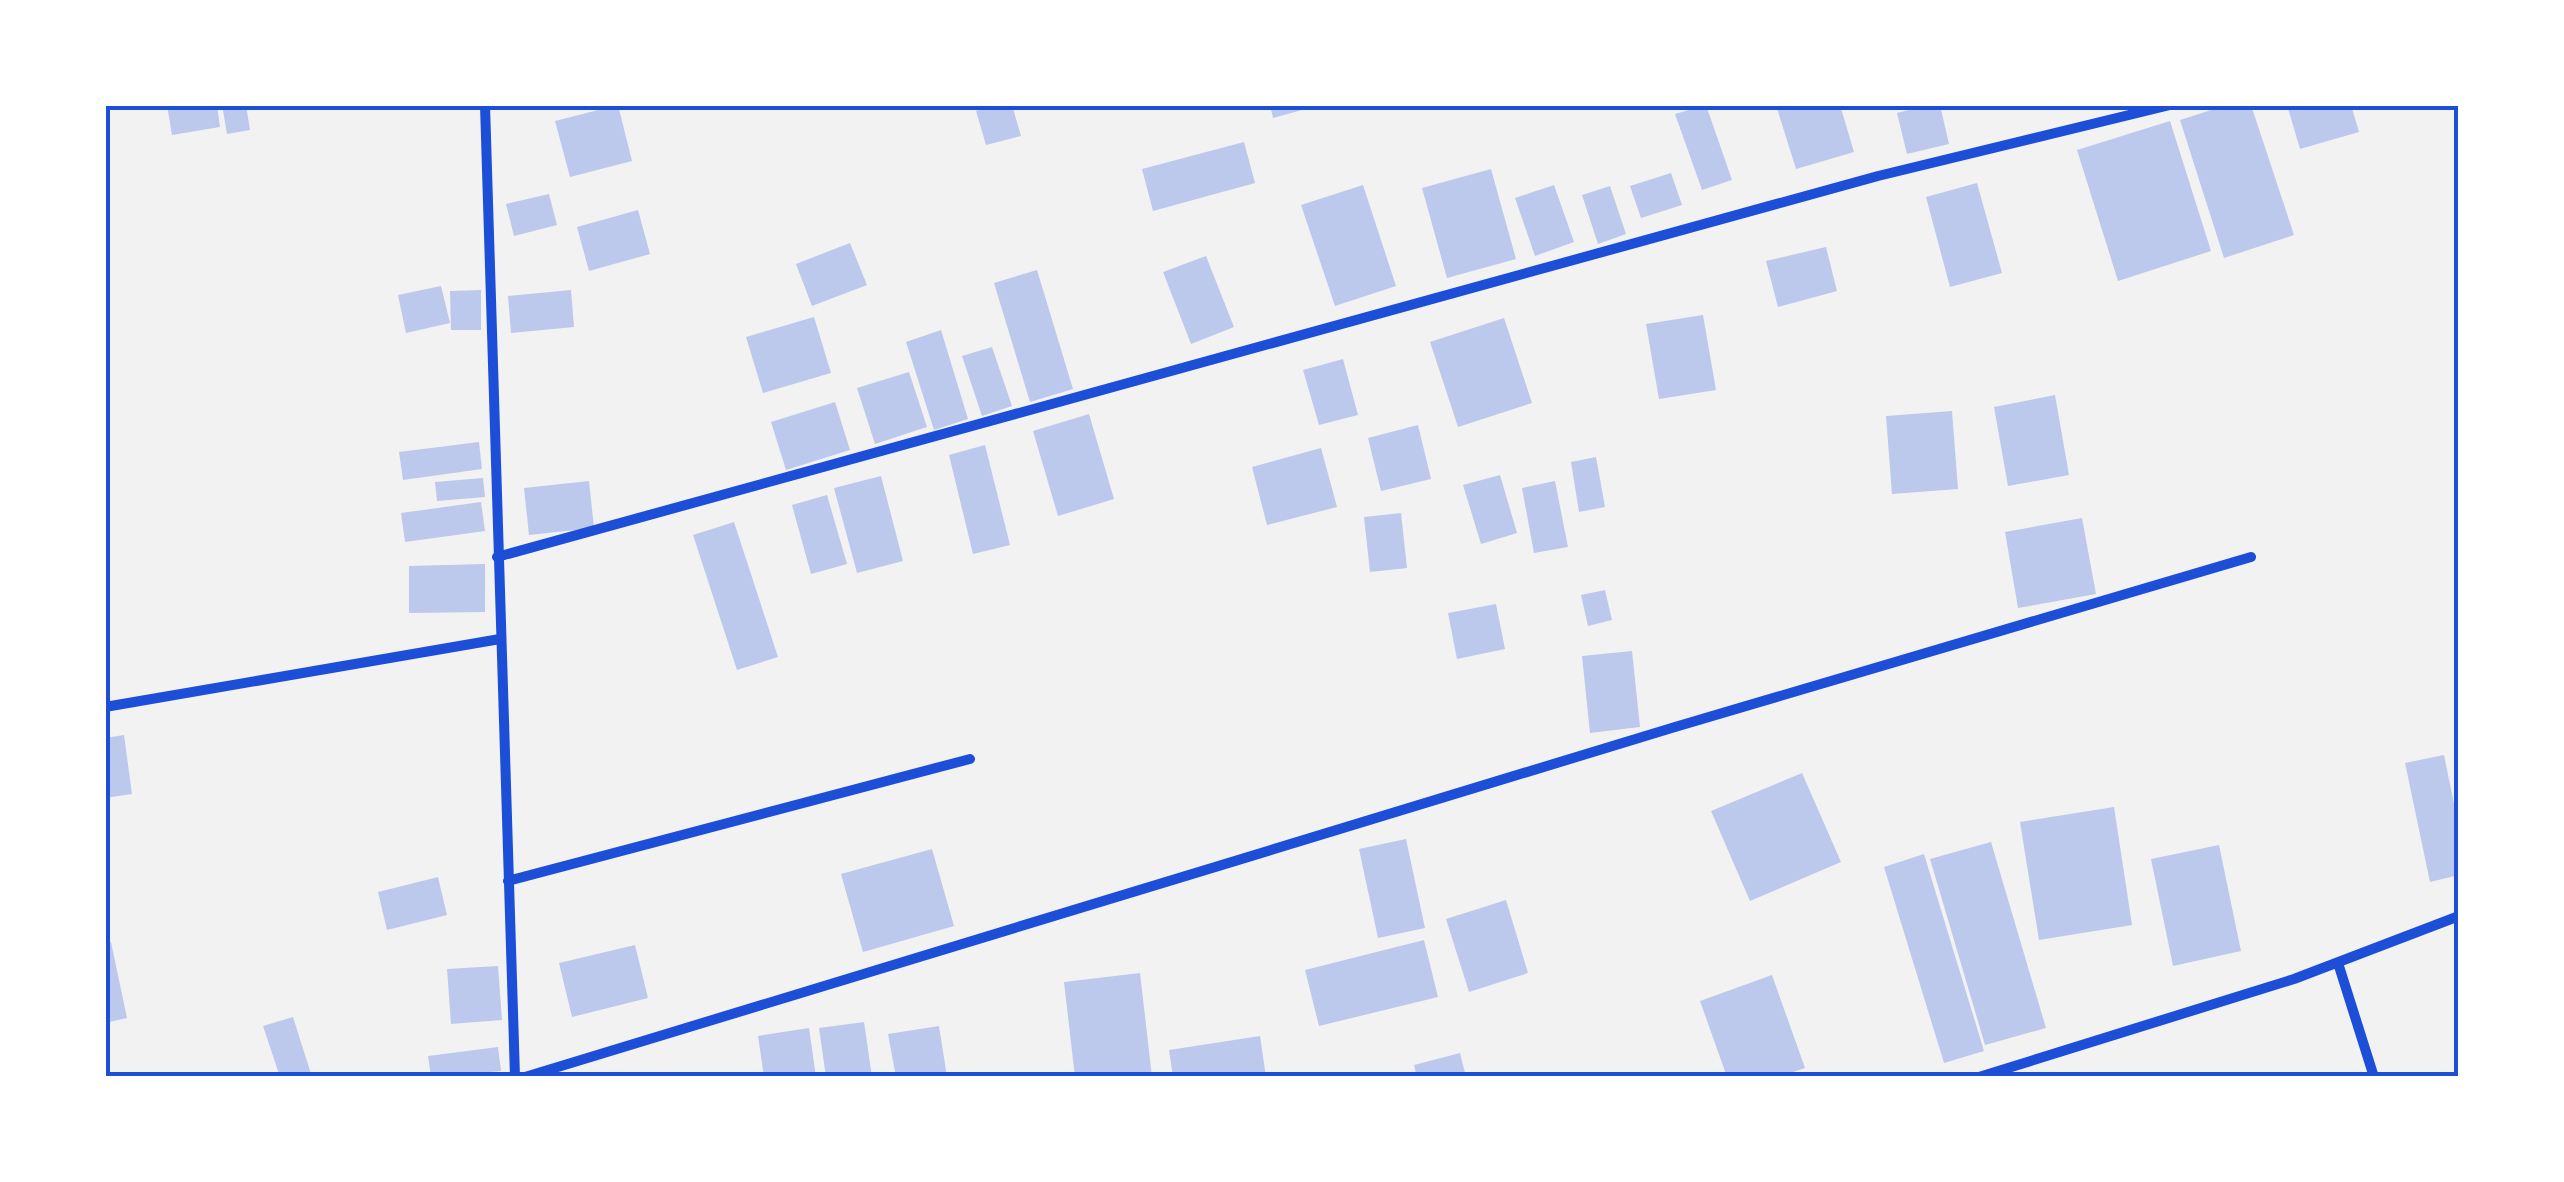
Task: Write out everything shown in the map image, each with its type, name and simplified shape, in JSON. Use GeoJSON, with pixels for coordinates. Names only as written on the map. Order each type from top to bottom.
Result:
{"type":"FeatureCollection","features":[{"type":"Feature","properties":{"kind":"street"},"geometry":{"type":"LineString","coordinates":[[485,105],[515,1077]]}},
{"type":"Feature","properties":{"kind":"street"},"geometry":{"type":"LineString","coordinates":[[497,557],[1878,176],[2170,105]]}},
{"type":"Feature","properties":{"kind":"street"},"geometry":{"type":"LineString","coordinates":[[525,1077],[1618,744],[2251,557]]}},
{"type":"Feature","properties":{"kind":"street"},"geometry":{"type":"LineString","coordinates":[[105,707],[500,639]]}},
{"type":"Feature","properties":{"kind":"street"},"geometry":{"type":"LineString","coordinates":[[508,881],[970,759]]}},
{"type":"Feature","properties":{"kind":"street"},"geometry":{"type":"LineString","coordinates":[[1979,1077],[2338,963],[2459,916]]}},
{"type":"Feature","properties":{"kind":"street"},"geometry":{"type":"LineString","coordinates":[[2338,963],[2374,1077]]}},
{"type":"Feature","properties":{"kind":"building"},"geometry":{"type":"Polygon","coordinates":[[[167,105],[217,105],[220,127],[172,135],[167,105]]]}},
{"type":"Feature","properties":{"kind":"building"},"geometry":{"type":"Polygon","coordinates":[[[222,105],[246,105],[250,130],[227,134],[222,105]]]}},
{"type":"Feature","properties":{"kind":"building"},"geometry":{"type":"Polygon","coordinates":[[[618,105],[632,161],[570,177],[555,121],[618,105]]]}},
{"type":"Feature","properties":{"kind":"building"},"geometry":{"type":"Polygon","coordinates":[[[1012,105],[1021,136],[986,145],[976,111],[1012,105]]]}},
{"type":"Feature","properties":{"kind":"building"},"geometry":{"type":"Polygon","coordinates":[[[1270,105],[1317,105],[1317,106],[1273,118],[1270,105]]]}},
{"type":"Feature","properties":{"kind":"building"},"geometry":{"type":"Polygon","coordinates":[[[1706,105],[1732,180],[1702,190],[1675,114],[1706,105]]]}},
{"type":"Feature","properties":{"kind":"building"},"geometry":{"type":"Polygon","coordinates":[[[1776,105],[1840,105],[1854,152],[1796,169],[1776,105]]]}},
{"type":"Feature","properties":{"kind":"building"},"geometry":{"type":"Polygon","coordinates":[[[1940,105],[1949,144],[1907,154],[1897,113],[1940,105]]]}},
{"type":"Feature","properties":{"kind":"building"},"geometry":{"type":"Polygon","coordinates":[[[2227,105],[2251,105],[2294,235],[2224,258],[2180,120],[2227,105]]]}},
{"type":"Feature","properties":{"kind":"building"},"geometry":{"type":"Polygon","coordinates":[[[2287,105],[2351,105],[2359,132],[2300,149],[2287,105]]]}},
{"type":"Feature","properties":{"kind":"building"},"geometry":{"type":"Polygon","coordinates":[[[2170,121],[2211,251],[2118,281],[2077,150],[2170,121]]]}},
{"type":"Feature","properties":{"kind":"building"},"geometry":{"type":"Polygon","coordinates":[[[1244,142],[1255,183],[1153,211],[1142,169],[1244,142]]]}},
{"type":"Feature","properties":{"kind":"building"},"geometry":{"type":"Polygon","coordinates":[[[1491,169],[1516,259],[1447,278],[1422,188],[1491,169]]]}},
{"type":"Feature","properties":{"kind":"building"},"geometry":{"type":"Polygon","coordinates":[[[1671,173],[1682,205],[1641,218],[1630,186],[1671,173]]]}},
{"type":"Feature","properties":{"kind":"building"},"geometry":{"type":"Polygon","coordinates":[[[1977,183],[2002,273],[1950,287],[1926,197],[1977,183]]]}},
{"type":"Feature","properties":{"kind":"building"},"geometry":{"type":"Polygon","coordinates":[[[1363,185],[1396,286],[1335,306],[1301,205],[1363,185]]]}},
{"type":"Feature","properties":{"kind":"building"},"geometry":{"type":"Polygon","coordinates":[[[1554,185],[1574,242],[1535,256],[1515,198],[1554,185]]]}},
{"type":"Feature","properties":{"kind":"building"},"geometry":{"type":"Polygon","coordinates":[[[1610,186],[1626,234],[1598,244],[1582,195],[1610,186]]]}},
{"type":"Feature","properties":{"kind":"building"},"geometry":{"type":"Polygon","coordinates":[[[549,194],[557,225],[514,236],[506,204],[549,194]]]}},
{"type":"Feature","properties":{"kind":"building"},"geometry":{"type":"Polygon","coordinates":[[[638,210],[650,254],[589,271],[577,227],[638,210]]]}},
{"type":"Feature","properties":{"kind":"building"},"geometry":{"type":"Polygon","coordinates":[[[850,243],[867,285],[812,306],[796,264],[850,243]]]}},
{"type":"Feature","properties":{"kind":"building"},"geometry":{"type":"Polygon","coordinates":[[[1826,247],[1837,291],[1778,307],[1766,261],[1826,247]]]}},
{"type":"Feature","properties":{"kind":"building"},"geometry":{"type":"Polygon","coordinates":[[[1206,256],[1234,327],[1191,344],[1163,272],[1206,256]]]}},
{"type":"Feature","properties":{"kind":"building"},"geometry":{"type":"Polygon","coordinates":[[[1037,270],[1073,389],[1030,402],[994,283],[1037,270]]]}},
{"type":"Feature","properties":{"kind":"building"},"geometry":{"type":"Polygon","coordinates":[[[441,286],[450,323],[406,333],[398,295],[441,286]]]}},
{"type":"Feature","properties":{"kind":"building"},"geometry":{"type":"Polygon","coordinates":[[[481,290],[481,330],[451,330],[450,291],[481,290]]]}},
{"type":"Feature","properties":{"kind":"building"},"geometry":{"type":"Polygon","coordinates":[[[571,290],[574,327],[511,333],[508,296],[571,290]]]}},
{"type":"Feature","properties":{"kind":"building"},"geometry":{"type":"Polygon","coordinates":[[[1703,315],[1716,390],[1659,399],[1646,324],[1703,315]]]}},
{"type":"Feature","properties":{"kind":"building"},"geometry":{"type":"Polygon","coordinates":[[[814,317],[831,373],[763,393],[746,337],[814,317]]]}},
{"type":"Feature","properties":{"kind":"building"},"geometry":{"type":"Polygon","coordinates":[[[1504,318],[1532,403],[1458,427],[1430,342],[1504,318]]]}},
{"type":"Feature","properties":{"kind":"building"},"geometry":{"type":"Polygon","coordinates":[[[941,330],[968,419],[934,430],[906,342],[941,330]]]}},
{"type":"Feature","properties":{"kind":"building"},"geometry":{"type":"Polygon","coordinates":[[[992,347],[1012,406],[982,416],[962,356],[992,347]]]}},
{"type":"Feature","properties":{"kind":"building"},"geometry":{"type":"Polygon","coordinates":[[[1343,359],[1358,415],[1319,425],[1303,370],[1343,359]]]}},
{"type":"Feature","properties":{"kind":"building"},"geometry":{"type":"Polygon","coordinates":[[[909,372],[927,427],[875,444],[857,388],[909,372]]]}},
{"type":"Feature","properties":{"kind":"building"},"geometry":{"type":"Polygon","coordinates":[[[2055,395],[2069,475],[2008,486],[1994,407],[2055,395]]]}},
{"type":"Feature","properties":{"kind":"building"},"geometry":{"type":"Polygon","coordinates":[[[835,402],[850,450],[786,470],[771,422],[835,402]]]}},
{"type":"Feature","properties":{"kind":"building"},"geometry":{"type":"Polygon","coordinates":[[[1952,411],[1958,489],[1892,494],[1886,416],[1952,411]]]}},
{"type":"Feature","properties":{"kind":"building"},"geometry":{"type":"Polygon","coordinates":[[[1089,414],[1114,499],[1058,516],[1033,431],[1089,414]]]}},
{"type":"Feature","properties":{"kind":"building"},"geometry":{"type":"Polygon","coordinates":[[[1418,425],[1431,479],[1381,491],[1368,438],[1418,425]]]}},
{"type":"Feature","properties":{"kind":"building"},"geometry":{"type":"Polygon","coordinates":[[[479,442],[482,469],[403,480],[399,452],[479,442]]]}},
{"type":"Feature","properties":{"kind":"building"},"geometry":{"type":"Polygon","coordinates":[[[985,445],[1010,545],[973,554],[949,455],[985,445]]]}},
{"type":"Feature","properties":{"kind":"building"},"geometry":{"type":"Polygon","coordinates":[[[1321,448],[1337,507],[1267,525],[1252,467],[1321,448]]]}},
{"type":"Feature","properties":{"kind":"building"},"geometry":{"type":"Polygon","coordinates":[[[1596,457],[1605,507],[1579,512],[1571,462],[1596,457]]]}},
{"type":"Feature","properties":{"kind":"building"},"geometry":{"type":"Polygon","coordinates":[[[1500,475],[1517,533],[1481,544],[1463,485],[1500,475]]]}},
{"type":"Feature","properties":{"kind":"building"},"geometry":{"type":"Polygon","coordinates":[[[881,476],[903,561],[857,573],[834,488],[881,476]]]}},
{"type":"Feature","properties":{"kind":"building"},"geometry":{"type":"Polygon","coordinates":[[[483,478],[485,497],[437,501],[435,482],[483,478]]]}},
{"type":"Feature","properties":{"kind":"building"},"geometry":{"type":"Polygon","coordinates":[[[589,481],[594,528],[529,535],[524,488],[589,481]]]}},
{"type":"Feature","properties":{"kind":"building"},"geometry":{"type":"Polygon","coordinates":[[[1555,481],[1568,547],[1534,553],[1522,488],[1555,481]]]}},
{"type":"Feature","properties":{"kind":"building"},"geometry":{"type":"Polygon","coordinates":[[[827,495],[847,564],[811,574],[792,505],[827,495]]]}},
{"type":"Feature","properties":{"kind":"building"},"geometry":{"type":"Polygon","coordinates":[[[481,502],[485,531],[405,542],[401,513],[481,502]]]}},
{"type":"Feature","properties":{"kind":"building"},"geometry":{"type":"Polygon","coordinates":[[[1401,513],[1407,568],[1370,572],[1364,517],[1401,513]]]}},
{"type":"Feature","properties":{"kind":"building"},"geometry":{"type":"Polygon","coordinates":[[[2082,518],[2096,594],[2018,608],[2005,532],[2082,518]]]}},
{"type":"Feature","properties":{"kind":"building"},"geometry":{"type":"Polygon","coordinates":[[[734,522],[778,657],[737,670],[693,535],[734,522]]]}},
{"type":"Feature","properties":{"kind":"building"},"geometry":{"type":"Polygon","coordinates":[[[485,564],[485,612],[409,613],[409,566],[485,564]]]}},
{"type":"Feature","properties":{"kind":"building"},"geometry":{"type":"Polygon","coordinates":[[[1605,590],[1612,620],[1588,626],[1581,595],[1605,590]]]}},
{"type":"Feature","properties":{"kind":"building"},"geometry":{"type":"Polygon","coordinates":[[[1496,604],[1505,649],[1457,659],[1448,613],[1496,604]]]}},
{"type":"Feature","properties":{"kind":"building"},"geometry":{"type":"Polygon","coordinates":[[[1632,651],[1640,727],[1590,733],[1582,656],[1632,651]]]}},
{"type":"Feature","properties":{"kind":"building"},"geometry":{"type":"Polygon","coordinates":[[[124,735],[132,794],[105,798],[105,738],[124,735]]]}},
{"type":"Feature","properties":{"kind":"building"},"geometry":{"type":"Polygon","coordinates":[[[2444,755],[2459,828],[2459,875],[2430,882],[2405,763],[2444,755]]]}},
{"type":"Feature","properties":{"kind":"building"},"geometry":{"type":"Polygon","coordinates":[[[1802,773],[1841,862],[1750,901],[1711,811],[1802,773]]]}},
{"type":"Feature","properties":{"kind":"building"},"geometry":{"type":"Polygon","coordinates":[[[2114,807],[2132,925],[2039,940],[2020,822],[2114,807]]]}},
{"type":"Feature","properties":{"kind":"building"},"geometry":{"type":"Polygon","coordinates":[[[1406,839],[1425,928],[1378,938],[1359,849],[1406,839]]]}},
{"type":"Feature","properties":{"kind":"building"},"geometry":{"type":"Polygon","coordinates":[[[1991,842],[2046,1028],[1985,1045],[1930,859],[1991,842]]]}},
{"type":"Feature","properties":{"kind":"building"},"geometry":{"type":"Polygon","coordinates":[[[2219,845],[2241,951],[2173,966],[2151,859],[2219,845]]]}},
{"type":"Feature","properties":{"kind":"building"},"geometry":{"type":"Polygon","coordinates":[[[932,849],[954,926],[863,952],[841,874],[932,849]]]}},
{"type":"Feature","properties":{"kind":"building"},"geometry":{"type":"Polygon","coordinates":[[[1924,854],[1984,1051],[1944,1063],[1884,867],[1924,854]]]}},
{"type":"Feature","properties":{"kind":"building"},"geometry":{"type":"Polygon","coordinates":[[[438,877],[447,915],[387,930],[378,892],[438,877]]]}},
{"type":"Feature","properties":{"kind":"building"},"geometry":{"type":"Polygon","coordinates":[[[1506,900],[1528,973],[1469,992],[1446,919],[1506,900]]]}},
{"type":"Feature","properties":{"kind":"building"},"geometry":{"type":"Polygon","coordinates":[[[1424,940],[1438,997],[1319,1026],[1305,970],[1424,940]]]}},
{"type":"Feature","properties":{"kind":"building"},"geometry":{"type":"Polygon","coordinates":[[[111,942],[127,1018],[105,1023],[105,943],[111,942]]]}},
{"type":"Feature","properties":{"kind":"building"},"geometry":{"type":"Polygon","coordinates":[[[635,945],[648,998],[572,1017],[559,963],[635,945]]]}},
{"type":"Feature","properties":{"kind":"building"},"geometry":{"type":"Polygon","coordinates":[[[498,966],[502,1020],[451,1024],[447,969],[498,966]]]}},
{"type":"Feature","properties":{"kind":"building"},"geometry":{"type":"Polygon","coordinates":[[[1140,973],[1152,1077],[1075,1077],[1064,982],[1140,973]]]}},
{"type":"Feature","properties":{"kind":"building"},"geometry":{"type":"Polygon","coordinates":[[[1772,975],[1805,1068],[1778,1077],[1727,1077],[1700,1001],[1772,975]]]}},
{"type":"Feature","properties":{"kind":"building"},"geometry":{"type":"Polygon","coordinates":[[[293,1017],[312,1077],[280,1077],[263,1026],[293,1017]]]}},
{"type":"Feature","properties":{"kind":"building"},"geometry":{"type":"Polygon","coordinates":[[[864,1022],[872,1077],[826,1077],[819,1028],[864,1022]]]}},
{"type":"Feature","properties":{"kind":"building"},"geometry":{"type":"Polygon","coordinates":[[[939,1026],[947,1077],[896,1077],[888,1034],[939,1026]]]}},
{"type":"Feature","properties":{"kind":"building"},"geometry":{"type":"Polygon","coordinates":[[[809,1028],[816,1077],[764,1077],[758,1036],[809,1028]]]}},
{"type":"Feature","properties":{"kind":"building"},"geometry":{"type":"Polygon","coordinates":[[[1260,1036],[1266,1077],[1173,1077],[1169,1050],[1260,1036]]]}},
{"type":"Feature","properties":{"kind":"building"},"geometry":{"type":"Polygon","coordinates":[[[498,1047],[501,1071],[431,1077],[428,1056],[498,1047]]]}},
{"type":"Feature","properties":{"kind":"building"},"geometry":{"type":"Polygon","coordinates":[[[1460,1053],[1466,1077],[1417,1077],[1414,1065],[1460,1053]]]}}]}
